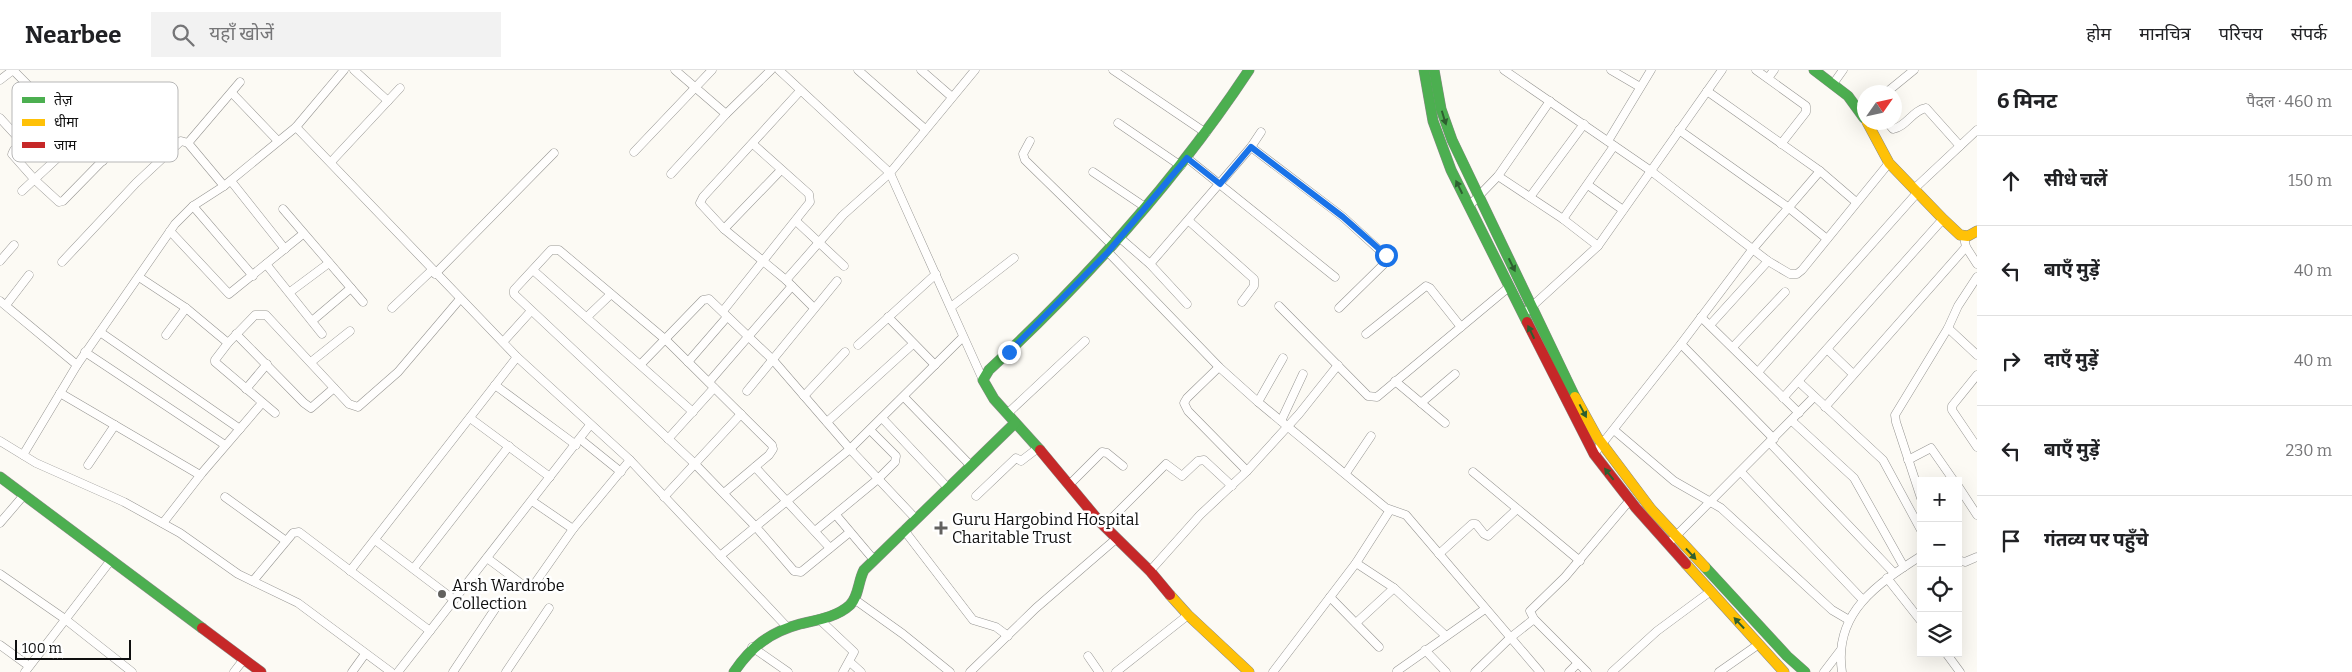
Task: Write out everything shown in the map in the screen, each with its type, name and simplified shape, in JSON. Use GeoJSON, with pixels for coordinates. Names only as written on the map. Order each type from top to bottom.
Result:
{"type":"FeatureCollection","features":[{"type":"Feature","properties":{"kind":"street"},"geometry":{"type":"LineString","coordinates":[[0,80],[13,70],[25,82]]}},
{"type":"Feature","properties":{"kind":"street"},"geometry":{"type":"LineString","coordinates":[[23,455],[85,352],[170,231],[193,206],[231,181],[296,127],[344,70]]}},
{"type":"Feature","properties":{"kind":"street"},"geometry":{"type":"LineString","coordinates":[[354,70],[388,101]]}},
{"type":"Feature","properties":{"kind":"street"},"geometry":{"type":"LineString","coordinates":[[675,70],[726,114]]}},
{"type":"Feature","properties":{"kind":"street"},"geometry":{"type":"LineString","coordinates":[[634,152],[712,70]]}},
{"type":"Feature","properties":{"kind":"street"},"geometry":{"type":"LineString","coordinates":[[671,174],[726,114],[771,70]]}},
{"type":"Feature","properties":{"kind":"street"},"geometry":{"type":"LineString","coordinates":[[779,70],[890,173],[951,306],[986,389],[1104,526],[1150,571],[1188,615],[1249,672]]}},
{"type":"Feature","properties":{"kind":"street"},"geometry":{"type":"LineString","coordinates":[[858,70],[925,129]]}},
{"type":"Feature","properties":{"kind":"street"},"geometry":{"type":"LineString","coordinates":[[921,70],[952,97]]}},
{"type":"Feature","properties":{"kind":"street"},"geometry":{"type":"LineString","coordinates":[[668,439],[693,412],[819,241],[843,215],[890,173],[975,70]]}},
{"type":"Feature","properties":{"kind":"street"},"geometry":{"type":"LineString","coordinates":[[1114,70],[1206,133]]}},
{"type":"Feature","properties":{"kind":"street"},"geometry":{"type":"LineString","coordinates":[[983,380],[989,370],[1078,284],[1114,245],[1184,162],[1224,110],[1248,70]]}},
{"type":"Feature","properties":{"kind":"street"},"geometry":{"type":"LineString","coordinates":[[1424,70],[1433,121],[1451,170],[1569,410],[1594,454],[1668,545],[1784,672]]}},
{"type":"Feature","properties":{"kind":"street"},"geometry":{"type":"LineString","coordinates":[[1434,70],[1445,123],[1478,197],[1570,387],[1602,444],[1635,490],[1676,537],[1787,656],[1805,672]]}},
{"type":"Feature","properties":{"kind":"street"},"geometry":{"type":"LineString","coordinates":[[1504,70],[1652,171],[1752,250],[1790,274],[1798,274],[1889,162]]}},
{"type":"Feature","properties":{"kind":"street"},"geometry":{"type":"LineString","coordinates":[[1611,70],[1640,87]]}},
{"type":"Feature","properties":{"kind":"street"},"geometry":{"type":"LineString","coordinates":[[1563,219],[1588,185],[1651,70]]}},
{"type":"Feature","properties":{"kind":"street"},"geometry":{"type":"LineString","coordinates":[[1522,314],[1598,246],[1722,70]]}},
{"type":"Feature","properties":{"kind":"street"},"geometry":{"type":"LineString","coordinates":[[1756,70],[1804,104],[1807,109],[1781,144]]}},
{"type":"Feature","properties":{"kind":"street"},"geometry":{"type":"LineString","coordinates":[[1768,78],[1774,70]]}},
{"type":"Feature","properties":{"kind":"street"},"geometry":{"type":"LineString","coordinates":[[1814,70],[1848,96],[1857,108]]}},
{"type":"Feature","properties":{"kind":"street"},"geometry":{"type":"LineString","coordinates":[[1832,84],[1843,70]]}},
{"type":"Feature","properties":{"kind":"street"},"geometry":{"type":"LineString","coordinates":[[1896,85],[1914,70]]}},
{"type":"Feature","properties":{"kind":"street"},"geometry":{"type":"LineString","coordinates":[[188,143],[240,82]]}},
{"type":"Feature","properties":{"kind":"street"},"geometry":{"type":"LineString","coordinates":[[330,162],[400,88]]}},
{"type":"Feature","properties":{"kind":"street"},"geometry":{"type":"LineString","coordinates":[[800,91],[701,200],[702,207],[724,229],[764,261],[814,308]]}},
{"type":"Feature","properties":{"kind":"street"},"geometry":{"type":"LineString","coordinates":[[1707,91],[1820,171],[1856,202]]}},
{"type":"Feature","properties":{"kind":"street"},"geometry":{"type":"LineString","coordinates":[[232,93],[278,141]]}},
{"type":"Feature","properties":{"kind":"street"},"geometry":{"type":"LineString","coordinates":[[1469,206],[1498,176],[1550,101]]}},
{"type":"Feature","properties":{"kind":"street"},"geometry":{"type":"LineString","coordinates":[[1902,125],[1923,108],[1926,108],[1960,146]]}},
{"type":"Feature","properties":{"kind":"street"},"geometry":{"type":"LineString","coordinates":[[0,118],[12,131]]}},
{"type":"Feature","properties":{"kind":"street"},"geometry":{"type":"LineString","coordinates":[[1118,123],[1220,184],[1335,277]]}},
{"type":"Feature","properties":{"kind":"street"},"geometry":{"type":"LineString","coordinates":[[1530,197],[1584,124]]}},
{"type":"Feature","properties":{"kind":"street"},"geometry":{"type":"LineString","coordinates":[[296,127],[433,272],[504,342],[517,358],[630,460],[788,628]]}},
{"type":"Feature","properties":{"kind":"street"},"geometry":{"type":"LineString","coordinates":[[1679,130],[1789,208],[1827,239]]}},
{"type":"Feature","properties":{"kind":"street"},"geometry":{"type":"LineString","coordinates":[[1871,130],[1889,162],[1943,219],[1964,236],[1966,247],[1977,264]]}},
{"type":"Feature","properties":{"kind":"street"},"geometry":{"type":"LineString","coordinates":[[1150,264],[1189,221],[1251,147],[1261,132]]}},
{"type":"Feature","properties":{"kind":"street"},"geometry":{"type":"LineString","coordinates":[[1758,372],[1916,191],[1976,132]]}},
{"type":"Feature","properties":{"kind":"street"},"geometry":{"type":"LineString","coordinates":[[178,142],[184,141],[188,143],[224,186]]}},
{"type":"Feature","properties":{"kind":"street"},"geometry":{"type":"LineString","coordinates":[[1030,141],[1023,154],[1025,160],[1114,245],[1219,367],[1258,402],[1390,510],[1406,516],[1540,672]]}},
{"type":"Feature","properties":{"kind":"street"},"geometry":{"type":"LineString","coordinates":[[688,362],[808,206],[811,198],[753,144]]}},
{"type":"Feature","properties":{"kind":"street"},"geometry":{"type":"LineString","coordinates":[[1251,147],[1343,217],[1387,257],[1387,261],[1339,308]]}},
{"type":"Feature","properties":{"kind":"street"},"geometry":{"type":"LineString","coordinates":[[392,308],[433,272],[554,153]]}},
{"type":"Feature","properties":{"kind":"street"},"geometry":{"type":"LineString","coordinates":[[19,162],[35,180],[61,202],[102,162]]}},
{"type":"Feature","properties":{"kind":"street"},"geometry":{"type":"LineString","coordinates":[[22,191],[54,162]]}},
{"type":"Feature","properties":{"kind":"street"},"geometry":{"type":"LineString","coordinates":[[62,262],[157,162]]}},
{"type":"Feature","properties":{"kind":"street"},"geometry":{"type":"LineString","coordinates":[[724,229],[781,170]]}},
{"type":"Feature","properties":{"kind":"street"},"geometry":{"type":"LineString","coordinates":[[1594,454],[1752,250],[1820,171]]}},
{"type":"Feature","properties":{"kind":"street"},"geometry":{"type":"LineString","coordinates":[[1093,172],[1145,207]]}},
{"type":"Feature","properties":{"kind":"street"},"geometry":{"type":"LineString","coordinates":[[1498,176],[1563,219],[1598,246]]}},
{"type":"Feature","properties":{"kind":"street"},"geometry":{"type":"LineString","coordinates":[[231,181],[285,249]]}},
{"type":"Feature","properties":{"kind":"street"},"geometry":{"type":"LineString","coordinates":[[1588,185],[1623,210]]}},
{"type":"Feature","properties":{"kind":"street"},"geometry":{"type":"LineString","coordinates":[[193,206],[252,276]]}},
{"type":"Feature","properties":{"kind":"street"},"geometry":{"type":"LineString","coordinates":[[283,209],[363,302]]}},
{"type":"Feature","properties":{"kind":"street"},"geometry":{"type":"LineString","coordinates":[[1783,398],[1943,219]]}},
{"type":"Feature","properties":{"kind":"street"},"geometry":{"type":"LineString","coordinates":[[796,221],[844,266]]}},
{"type":"Feature","properties":{"kind":"street"},"geometry":{"type":"LineString","coordinates":[[1189,221],[1254,279],[1254,286],[1242,302]]}},
{"type":"Feature","properties":{"kind":"street"},"geometry":{"type":"LineString","coordinates":[[170,231],[226,293],[231,294],[304,234]]}},
{"type":"Feature","properties":{"kind":"street"},"geometry":{"type":"LineString","coordinates":[[1964,236],[1977,231]]}},
{"type":"Feature","properties":{"kind":"street"},"geometry":{"type":"LineString","coordinates":[[0,261],[14,245]]}},
{"type":"Feature","properties":{"kind":"street"},"geometry":{"type":"LineString","coordinates":[[1114,245],[1150,264],[1188,304]]}},
{"type":"Feature","properties":{"kind":"street"},"geometry":{"type":"LineString","coordinates":[[1825,407],[1966,247]]}},
{"type":"Feature","properties":{"kind":"street"},"geometry":{"type":"LineString","coordinates":[[724,493],[772,451],[772,446],[666,340],[557,249],[551,250],[513,292],[694,463],[797,572],[801,572],[850,532]]}},
{"type":"Feature","properties":{"kind":"street"},"geometry":{"type":"LineString","coordinates":[[951,306],[1014,258]]}},
{"type":"Feature","properties":{"kind":"street"},"geometry":{"type":"LineString","coordinates":[[1710,325],[1768,261]]}},
{"type":"Feature","properties":{"kind":"street"},"geometry":{"type":"LineString","coordinates":[[290,292],[329,263]]}},
{"type":"Feature","properties":{"kind":"street"},"geometry":{"type":"LineString","coordinates":[[266,264],[322,334]]}},
{"type":"Feature","properties":{"kind":"street"},"geometry":{"type":"LineString","coordinates":[[534,271],[693,412]]}},
{"type":"Feature","properties":{"kind":"street"},"geometry":{"type":"LineString","coordinates":[[858,345],[936,274]]}},
{"type":"Feature","properties":{"kind":"street"},"geometry":{"type":"LineString","coordinates":[[29,275],[3,303],[77,365]]}},
{"type":"Feature","properties":{"kind":"street"},"geometry":{"type":"LineString","coordinates":[[139,277],[186,308],[228,343]]}},
{"type":"Feature","properties":{"kind":"street"},"geometry":{"type":"LineString","coordinates":[[1917,486],[1895,415],[1948,328],[1958,306],[1977,277]]}},
{"type":"Feature","properties":{"kind":"street"},"geometry":{"type":"LineString","coordinates":[[747,391],[837,281]]}},
{"type":"Feature","properties":{"kind":"street"},"geometry":{"type":"LineString","coordinates":[[1366,334],[1426,286],[1430,288],[1460,327]]}},
{"type":"Feature","properties":{"kind":"street"},"geometry":{"type":"LineString","coordinates":[[1280,306],[1372,398],[1377,397],[1395,380],[1509,287]]}},
{"type":"Feature","properties":{"kind":"street"},"geometry":{"type":"LineString","coordinates":[[312,320],[351,288]]}},
{"type":"Feature","properties":{"kind":"street"},"geometry":{"type":"LineString","coordinates":[[1733,347],[1785,292]]}},
{"type":"Feature","properties":{"kind":"street"},"geometry":{"type":"LineString","coordinates":[[587,317],[611,294]]}},
{"type":"Feature","properties":{"kind":"street"},"geometry":{"type":"LineString","coordinates":[[275,413],[215,362],[228,343],[255,314],[262,314],[269,318],[353,406],[362,404],[398,372],[460,299]]}},
{"type":"Feature","properties":{"kind":"street"},"geometry":{"type":"LineString","coordinates":[[641,364],[705,299],[709,299],[773,360],[850,449],[916,519]]}},
{"type":"Feature","properties":{"kind":"street"},"geometry":{"type":"LineString","coordinates":[[166,335],[186,308]]}},
{"type":"Feature","properties":{"kind":"street"},"geometry":{"type":"LineString","coordinates":[[504,342],[531,311]]}},
{"type":"Feature","properties":{"kind":"street"},"geometry":{"type":"LineString","coordinates":[[888,316],[935,365]]}},
{"type":"Feature","properties":{"kind":"street"},"geometry":{"type":"LineString","coordinates":[[1701,318],[1799,413]]}},
{"type":"Feature","properties":{"kind":"street"},"geometry":{"type":"LineString","coordinates":[[1948,328],[1977,355]]}},
{"type":"Feature","properties":{"kind":"street"},"geometry":{"type":"LineString","coordinates":[[311,362],[350,331]]}},
{"type":"Feature","properties":{"kind":"street"},"geometry":{"type":"LineString","coordinates":[[100,332],[240,429]]}},
{"type":"Feature","properties":{"kind":"street"},"geometry":{"type":"LineString","coordinates":[[236,334],[311,408],[334,388]]}},
{"type":"Feature","properties":{"kind":"street"},"geometry":{"type":"LineString","coordinates":[[720,556],[850,449],[963,337]]}},
{"type":"Feature","properties":{"kind":"street"},"geometry":{"type":"LineString","coordinates":[[1007,414],[1085,341]]}},
{"type":"Feature","properties":{"kind":"street"},"geometry":{"type":"LineString","coordinates":[[827,422],[913,344]]}},
{"type":"Feature","properties":{"kind":"street"},"geometry":{"type":"LineString","coordinates":[[1681,344],[1894,573]]}},
{"type":"Feature","properties":{"kind":"street"},"geometry":{"type":"LineString","coordinates":[[1827,348],[1853,374]]}},
{"type":"Feature","properties":{"kind":"street"},"geometry":{"type":"LineString","coordinates":[[85,352],[224,445]]}},
{"type":"Feature","properties":{"kind":"street"},"geometry":{"type":"LineString","coordinates":[[804,396],[845,352]]}},
{"type":"Feature","properties":{"kind":"street"},"geometry":{"type":"LineString","coordinates":[[350,571],[517,358]]}},
{"type":"Feature","properties":{"kind":"street"},"geometry":{"type":"LineString","coordinates":[[1258,402],[1283,358]]}},
{"type":"Feature","properties":{"kind":"street"},"geometry":{"type":"LineString","coordinates":[[246,389],[267,364]]}},
{"type":"Feature","properties":{"kind":"street"},"geometry":{"type":"LineString","coordinates":[[1150,571],[1200,515],[1247,471],[1288,426],[1338,365]]}},
{"type":"Feature","properties":{"kind":"street"},"geometry":{"type":"LineString","coordinates":[[1219,367],[1184,403],[1188,411],[1247,471]]}},
{"type":"Feature","properties":{"kind":"street"},"geometry":{"type":"LineString","coordinates":[[1281,421],[1303,374]]}},
{"type":"Feature","properties":{"kind":"street"},"geometry":{"type":"LineString","coordinates":[[1421,403],[1454,374]]}},
{"type":"Feature","properties":{"kind":"street"},"geometry":{"type":"LineString","coordinates":[[1977,375],[1952,406],[1952,410],[1977,447]]}},
{"type":"Feature","properties":{"kind":"street"},"geometry":{"type":"LineString","coordinates":[[1395,380],[1445,423]]}},
{"type":"Feature","properties":{"kind":"street"},"geometry":{"type":"LineString","coordinates":[[1799,382],[1883,460],[1917,523]]}},
{"type":"Feature","properties":{"kind":"street"},"geometry":{"type":"LineString","coordinates":[[495,385],[622,472]]}},
{"type":"Feature","properties":{"kind":"street"},"geometry":{"type":"LineString","coordinates":[[60,393],[200,475]]}},
{"type":"Feature","properties":{"kind":"street"},"geometry":{"type":"LineString","coordinates":[[904,397],[971,466]]}},
{"type":"Feature","properties":{"kind":"street"},"geometry":{"type":"LineString","coordinates":[[1668,545],[1814,397]]}},
{"type":"Feature","properties":{"kind":"street"},"geometry":{"type":"LineString","coordinates":[[163,523],[224,445],[262,403]]}},
{"type":"Feature","properties":{"kind":"street"},"geometry":{"type":"LineString","coordinates":[[664,497],[741,414]]}},
{"type":"Feature","properties":{"kind":"street"},"geometry":{"type":"LineString","coordinates":[[470,418],[550,477]]}},
{"type":"Feature","properties":{"kind":"street"},"geometry":{"type":"LineString","coordinates":[[882,418],[948,488]]}},
{"type":"Feature","properties":{"kind":"street"},"geometry":{"type":"LineString","coordinates":[[1792,421],[1854,478],[1904,567]]}},
{"type":"Feature","properties":{"kind":"street"},"geometry":{"type":"LineString","coordinates":[[734,672],[752,647],[762,639],[788,628],[820,620],[843,609],[854,600],[860,576],[874,560],[1015,423]]}},
{"type":"Feature","properties":{"kind":"street"},"geometry":{"type":"LineString","coordinates":[[88,465],[115,425]]}},
{"type":"Feature","properties":{"kind":"street"},"geometry":{"type":"LineString","coordinates":[[398,672],[590,425]]}},
{"type":"Feature","properties":{"kind":"street"},"geometry":{"type":"LineString","coordinates":[[815,531],[878,480],[896,459],[870,430]]}},
{"type":"Feature","properties":{"kind":"street"},"geometry":{"type":"LineString","coordinates":[[1614,430],[1674,481],[1722,508],[1832,610],[1849,620]]}},
{"type":"Feature","properties":{"kind":"street"},"geometry":{"type":"LineString","coordinates":[[1346,473],[1371,436]]}},
{"type":"Feature","properties":{"kind":"street"},"geometry":{"type":"LineString","coordinates":[[0,441],[23,455],[124,502],[163,523],[253,581],[298,603],[391,672]]}},
{"type":"Feature","properties":{"kind":"street"},"geometry":{"type":"LineString","coordinates":[[414,568],[509,446]]}},
{"type":"Feature","properties":{"kind":"street"},"geometry":{"type":"LineString","coordinates":[[976,496],[1016,458],[1022,461],[1038,448]]}},
{"type":"Feature","properties":{"kind":"street"},"geometry":{"type":"LineString","coordinates":[[1908,460],[1931,448],[1951,477]]}},
{"type":"Feature","properties":{"kind":"street"},"geometry":{"type":"LineString","coordinates":[[1069,485],[1102,452],[1107,453],[1123,466]]}},
{"type":"Feature","properties":{"kind":"street"},"geometry":{"type":"LineString","coordinates":[[487,558],[530,587],[630,460]]}},
{"type":"Feature","properties":{"kind":"street"},"geometry":{"type":"LineString","coordinates":[[1104,526],[1166,464],[1182,476],[1198,461],[1204,460],[1232,486]]}},
{"type":"Feature","properties":{"kind":"street"},"geometry":{"type":"LineString","coordinates":[[755,467],[830,548]]}},
{"type":"Feature","properties":{"kind":"street"},"geometry":{"type":"LineString","coordinates":[[1473,472],[1580,561]]}},
{"type":"Feature","properties":{"kind":"street"},"geometry":{"type":"LineString","coordinates":[[1741,472],[1862,599]]}},
{"type":"Feature","properties":{"kind":"street"},"geometry":{"type":"LineString","coordinates":[[0,477],[261,672]]}},
{"type":"Feature","properties":{"kind":"street"},"geometry":{"type":"LineString","coordinates":[[1962,492],[1977,515]]}},
{"type":"Feature","properties":{"kind":"street"},"geometry":{"type":"LineString","coordinates":[[0,524],[24,495]]}},
{"type":"Feature","properties":{"kind":"street"},"geometry":{"type":"LineString","coordinates":[[1969,502],[1977,496]]}},
{"type":"Feature","properties":{"kind":"street"},"geometry":{"type":"LineString","coordinates":[[224,497],[286,540]]}},
{"type":"Feature","properties":{"kind":"street"},"geometry":{"type":"LineString","coordinates":[[1586,672],[1534,619],[1530,614],[1531,609],[1580,561],[1630,500]]}},
{"type":"Feature","properties":{"kind":"street"},"geometry":{"type":"LineString","coordinates":[[532,501],[573,530]]}},
{"type":"Feature","properties":{"kind":"street"},"geometry":{"type":"LineString","coordinates":[[1439,554],[1472,524],[1478,525],[1484,534],[1490,535],[1517,508]]}},
{"type":"Feature","properties":{"kind":"street"},"geometry":{"type":"LineString","coordinates":[[1272,672],[1330,598],[1390,510]]}},
{"type":"Feature","properties":{"kind":"street"},"geometry":{"type":"LineString","coordinates":[[836,515],[874,560]]}},
{"type":"Feature","properties":{"kind":"street"},"geometry":{"type":"LineString","coordinates":[[904,530],[973,620],[996,627],[1008,636]]}},
{"type":"Feature","properties":{"kind":"street"},"geometry":{"type":"LineString","coordinates":[[253,581],[286,540],[293,533],[299,532],[430,631]]}},
{"type":"Feature","properties":{"kind":"street"},"geometry":{"type":"LineString","coordinates":[[970,672],[1036,608],[1117,538]]}},
{"type":"Feature","properties":{"kind":"street"},"geometry":{"type":"LineString","coordinates":[[375,540],[453,599]]}},
{"type":"Feature","properties":{"kind":"street"},"geometry":{"type":"LineString","coordinates":[[1962,561],[1966,562],[1977,557]]}},
{"type":"Feature","properties":{"kind":"street"},"geometry":{"type":"LineString","coordinates":[[1824,672],[1840,651],[1849,620],[1862,599],[1887,578],[1917,559]]}},
{"type":"Feature","properties":{"kind":"street"},"geometry":{"type":"LineString","coordinates":[[0,645],[27,669],[110,560]]}},
{"type":"Feature","properties":{"kind":"street"},"geometry":{"type":"LineString","coordinates":[[1356,562],[1394,588],[1446,636]]}},
{"type":"Feature","properties":{"kind":"street"},"geometry":{"type":"LineString","coordinates":[[0,574],[65,619],[132,672]]}},
{"type":"Feature","properties":{"kind":"street"},"geometry":{"type":"LineString","coordinates":[[1887,578],[1917,616]]}},
{"type":"Feature","properties":{"kind":"street"},"geometry":{"type":"LineString","coordinates":[[1356,623],[1394,588]]}},
{"type":"Feature","properties":{"kind":"street"},"geometry":{"type":"LineString","coordinates":[[1612,672],[1657,631],[1711,592]]}},
{"type":"Feature","properties":{"kind":"street"},"geometry":{"type":"LineString","coordinates":[[1330,598],[1379,647]]}},
{"type":"Feature","properties":{"kind":"street"},"geometry":{"type":"LineString","coordinates":[[854,600],[903,634],[950,672]]}},
{"type":"Feature","properties":{"kind":"street"},"geometry":{"type":"LineString","coordinates":[[506,672],[549,608]]}},
{"type":"Feature","properties":{"kind":"street"},"geometry":{"type":"LineString","coordinates":[[1396,671],[1485,609]]}},
{"type":"Feature","properties":{"kind":"street"},"geometry":{"type":"LineString","coordinates":[[453,672],[495,610]]}},
{"type":"Feature","properties":{"kind":"street"},"geometry":{"type":"LineString","coordinates":[[1116,672],[1188,615]]}},
{"type":"Feature","properties":{"kind":"street"},"geometry":{"type":"LineString","coordinates":[[1475,672],[1510,638],[1534,619]]}},
{"type":"Feature","properties":{"kind":"street"},"geometry":{"type":"LineString","coordinates":[[820,620],[853,650],[854,654],[843,672]]}},
{"type":"Feature","properties":{"kind":"street"},"geometry":{"type":"LineString","coordinates":[[1719,672],[1759,644]]}},
{"type":"Feature","properties":{"kind":"street"},"geometry":{"type":"LineString","coordinates":[[752,647],[788,672]]}},
{"type":"Feature","properties":{"kind":"street"},"geometry":{"type":"LineString","coordinates":[[1425,650],[1446,672]]}},
{"type":"Feature","properties":{"kind":"street"},"geometry":{"type":"LineString","coordinates":[[1840,651],[1842,672]]}},
{"type":"Feature","properties":{"kind":"street"},"geometry":{"type":"LineString","coordinates":[[352,672],[365,654]]}},
{"type":"Feature","properties":{"kind":"street"},"geometry":{"type":"LineString","coordinates":[[1088,656],[1099,672]]}},
{"type":"Feature","properties":{"kind":"street"},"geometry":{"type":"LineString","coordinates":[[1949,657],[1960,672]]}},
{"type":"Feature","properties":{"kind":"street"},"geometry":{"type":"LineString","coordinates":[[234,672],[244,659]]}},
{"type":"Feature","properties":{"kind":"street"},"geometry":{"type":"LineString","coordinates":[[850,662],[861,672]]}},
{"type":"Feature","properties":{"kind":"street"},"geometry":{"type":"LineString","coordinates":[[1569,672],[1578,662]]}},
{"type":"Feature","properties":{"kind":"traffic: fast"},"geometry":{"type":"LineString","coordinates":[[1040,450],[994,399],[983,380],[989,370],[1061,300],[1128,228],[1191,151],[1249,70]]}},
{"type":"Feature","properties":{"kind":"traffic: fast"},"geometry":{"type":"LineString","coordinates":[[1424,70],[1433,121],[1451,170],[1527,322]]}},
{"type":"Feature","properties":{"kind":"traffic: fast"},"geometry":{"type":"LineString","coordinates":[[1434,70],[1441,109],[1452,140],[1575,397]]}},
{"type":"Feature","properties":{"kind":"traffic: fast"},"geometry":{"type":"LineString","coordinates":[[1814,70],[1848,96],[1857,108]]}},
{"type":"Feature","properties":{"kind":"traffic: fast"},"geometry":{"type":"LineString","coordinates":[[734,672],[747,655],[770,636],[789,627],[833,615],[850,605],[855,597],[864,570],[1015,423]]}},
{"type":"Feature","properties":{"kind":"traffic: fast"},"geometry":{"type":"LineString","coordinates":[[0,477],[202,628]]}},
{"type":"Feature","properties":{"kind":"traffic: fast"},"geometry":{"type":"LineString","coordinates":[[1705,567],[1787,656],[1805,672]]}},
{"type":"Feature","properties":{"kind":"traffic: slow"},"geometry":{"type":"LineString","coordinates":[[1871,130],[1889,163],[1943,219],[1960,235],[1968,236],[1977,231]]}},
{"type":"Feature","properties":{"kind":"traffic: slow"},"geometry":{"type":"LineString","coordinates":[[1575,397],[1597,437],[1651,509],[1705,567]]}},
{"type":"Feature","properties":{"kind":"traffic: slow"},"geometry":{"type":"LineString","coordinates":[[1686,564],[1784,672]]}},
{"type":"Feature","properties":{"kind":"traffic: slow"},"geometry":{"type":"LineString","coordinates":[[1170,595],[1188,615],[1249,672]]}},
{"type":"Feature","properties":{"kind":"traffic: jam"},"geometry":{"type":"LineString","coordinates":[[1527,322],[1594,454],[1636,508],[1686,564]]}},
{"type":"Feature","properties":{"kind":"traffic: jam"},"geometry":{"type":"LineString","coordinates":[[1040,450],[1099,521],[1150,571],[1170,595]]}},
{"type":"Feature","properties":{"kind":"traffic: jam"},"geometry":{"type":"LineString","coordinates":[[202,628],[261,672]]}},
{"type":"Feature","properties":{"kind":"place","name":"Guru Hargobind Hospital Charitable Trust"},"geometry":{"type":"Point","coordinates":[941,528]}},
{"type":"Feature","properties":{"kind":"place","name":"Arsh Wardrobe Collection"},"geometry":{"type":"Point","coordinates":[442,594]}},
{"type":"Feature","properties":{"kind":"route"},"geometry":{"type":"LineString","coordinates":[[1009,352],[1108,252],[1187,158],[1220,184],[1251,147],[1343,217],[1386,255]]}}]}
